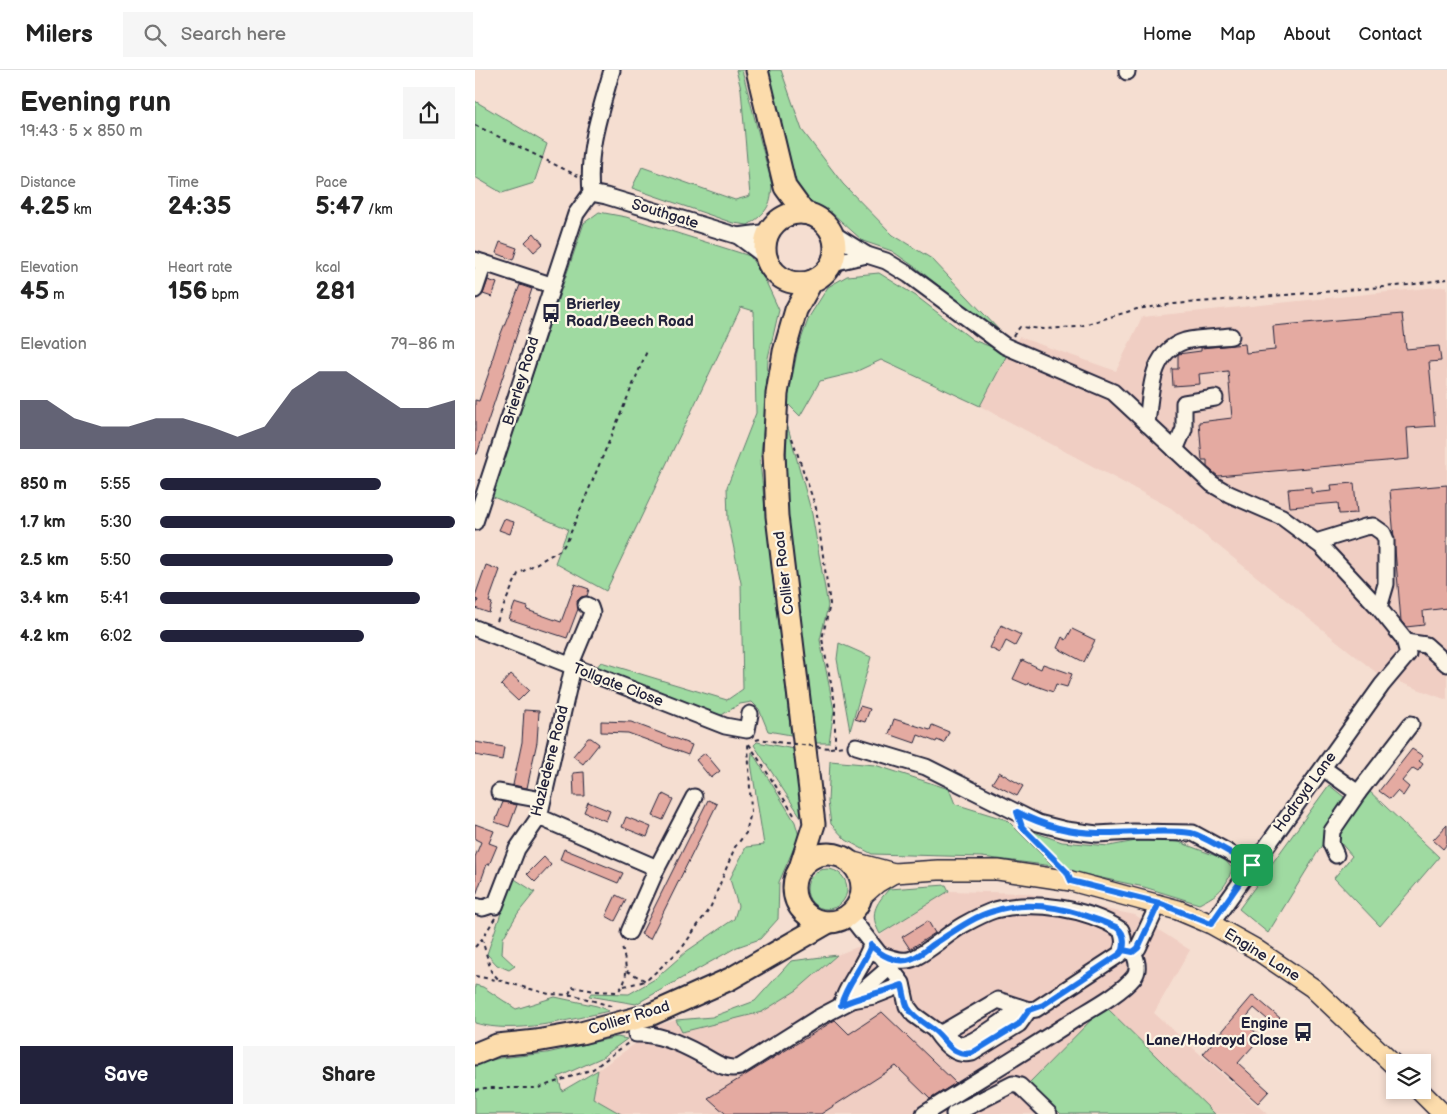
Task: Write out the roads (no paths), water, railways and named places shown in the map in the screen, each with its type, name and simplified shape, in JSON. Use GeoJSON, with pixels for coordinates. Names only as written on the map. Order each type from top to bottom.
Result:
{"type":"FeatureCollection","features":[{"type":"Feature","properties":{"kind":"highway"},"geometry":{"type":"LineString","coordinates":[[757,70],[785,187],[783,201],[765,240],[766,257],[773,272],[787,281],[795,283],[812,281],[820,277],[832,262],[835,243],[832,234],[820,220],[804,213],[793,213],[783,217],[772,228]]}},
{"type":"Feature","properties":{"kind":"highway"},"geometry":{"type":"LineString","coordinates":[[785,187],[804,213]]}},
{"type":"Feature","properties":{"kind":"highway","name":"Collier Road"},"geometry":{"type":"LineString","coordinates":[[787,281],[792,323]]}},
{"type":"Feature","properties":{"kind":"highway","name":"Collier Road"},"geometry":{"type":"LineString","coordinates":[[799,871],[805,822],[777,516],[774,462],[777,394],[783,352],[792,323],[812,281]]}},
{"type":"Feature","properties":{"kind":"highway","name":"Collier Road"},"geometry":{"type":"LineString","coordinates":[[805,822],[833,851],[843,858]]}},
{"type":"Feature","properties":{"kind":"highway"},"geometry":{"type":"LineString","coordinates":[[779,950],[792,925],[796,900],[794,885],[799,871],[812,858],[831,854],[843,858],[858,872],[862,889],[855,906],[840,920],[829,922],[809,917],[801,910],[796,900]]}},
{"type":"Feature","properties":{"kind":"highway","name":"Collier Road"},"geometry":{"type":"LineString","coordinates":[[475,1054],[497,1045],[636,1027],[652,1014],[731,979],[829,922]]}},
{"type":"Feature","properties":{"kind":"highway","name":"Collier Road"},"geometry":{"type":"LineString","coordinates":[[475,1037],[497,1045]]}},
{"type":"Feature","properties":{"kind":"main road","name":"Engine Lane"},"geometry":{"type":"LineString","coordinates":[[843,858],[894,873],[938,870],[998,870],[1071,881],[1159,903],[1211,924],[1254,948],[1313,988],[1386,1057]]}},
{"type":"Feature","properties":{"kind":"main road","name":"Engine Lane"},"geometry":{"type":"LineString","coordinates":[[855,906],[877,883],[894,873]]}},
{"type":"Feature","properties":{"kind":"main road"},"geometry":{"type":"LineString","coordinates":[[1428,1099],[1443,1114]]}},
{"type":"Feature","properties":{"kind":"street"},"geometry":{"type":"LineString","coordinates":[[590,187],[592,141],[612,70]]}},
{"type":"Feature","properties":{"kind":"street","name":"Southgate"},"geometry":{"type":"LineString","coordinates":[[590,187],[606,196],[738,236],[766,257]]}},
{"type":"Feature","properties":{"kind":"street","name":"Brierley Road"},"geometry":{"type":"LineString","coordinates":[[475,522],[480,493],[551,285],[576,214],[590,187]]}},
{"type":"Feature","properties":{"kind":"street","name":"Southgate"},"geometry":{"type":"LineString","coordinates":[[738,236],[772,228]]}},
{"type":"Feature","properties":{"kind":"street"},"geometry":{"type":"LineString","coordinates":[[832,234],[867,255],[886,261],[902,270],[1005,346],[1113,392],[1212,484],[1229,494],[1282,517],[1316,542],[1379,608],[1405,642],[1426,645],[1447,664]]}},
{"type":"Feature","properties":{"kind":"street"},"geometry":{"type":"LineString","coordinates":[[832,262],[867,255]]}},
{"type":"Feature","properties":{"kind":"street"},"geometry":{"type":"LineString","coordinates":[[475,290],[479,262],[551,285]]}},
{"type":"Feature","properties":{"kind":"street"},"geometry":{"type":"LineString","coordinates":[[1147,424],[1153,375],[1167,352],[1185,341],[1231,336]]}},
{"type":"Feature","properties":{"kind":"street"},"geometry":{"type":"LineString","coordinates":[[1175,450],[1184,428],[1184,403],[1215,398]]}},
{"type":"Feature","properties":{"kind":"street"},"geometry":{"type":"LineString","coordinates":[[1316,542],[1365,527],[1373,526],[1383,533],[1386,540],[1386,584],[1379,608]]}},
{"type":"Feature","properties":{"kind":"street","name":"Hazledene Road"},"geometry":{"type":"LineString","coordinates":[[475,906],[483,908],[495,905],[517,849],[539,816],[572,667],[592,613],[590,608],[586,606]]}},
{"type":"Feature","properties":{"kind":"street","name":"Tollgate Close"},"geometry":{"type":"LineString","coordinates":[[475,628],[748,736],[750,714]]}},
{"type":"Feature","properties":{"kind":"street","name":"Hodroyd Lane"},"geometry":{"type":"LineString","coordinates":[[1211,924],[1382,685],[1408,654],[1405,642]]}},
{"type":"Feature","properties":{"kind":"street"},"geometry":{"type":"LineString","coordinates":[[1337,854],[1331,844],[1332,831],[1358,793],[1411,724]]}},
{"type":"Feature","properties":{"kind":"street"},"geometry":{"type":"LineString","coordinates":[[856,746],[926,767],[1038,823],[1066,830],[1097,834],[1133,832],[1193,833],[1252,865]]}},
{"type":"Feature","properties":{"kind":"street"},"geometry":{"type":"LineString","coordinates":[[1323,768],[1358,793]]}},
{"type":"Feature","properties":{"kind":"street"},"geometry":{"type":"LineString","coordinates":[[499,792],[542,800]]}},
{"type":"Feature","properties":{"kind":"street"},"geometry":{"type":"LineString","coordinates":[[629,932],[657,868],[694,797]]}},
{"type":"Feature","properties":{"kind":"street"},"geometry":{"type":"LineString","coordinates":[[539,816],[657,868]]}},
{"type":"Feature","properties":{"kind":"street"},"geometry":{"type":"LineString","coordinates":[[942,1032],[997,1000],[1018,1007],[1043,1005],[1120,954],[1138,948],[1159,903]]}},
{"type":"Feature","properties":{"kind":"street"},"geometry":{"type":"LineString","coordinates":[[855,906],[910,1011],[923,1024],[942,1032],[948,1046],[961,1054],[972,1053],[1019,1024],[1018,1007]]}},
{"type":"Feature","properties":{"kind":"street"},"geometry":{"type":"LineString","coordinates":[[846,1003],[888,966],[899,960],[912,959],[964,924],[994,910],[1025,906],[1052,907],[1080,913],[1121,930],[1128,951],[1137,962],[1138,968],[1135,976],[1123,987],[932,1112]]}},
{"type":"Feature","properties":{"kind":"street"},"geometry":{"type":"LineString","coordinates":[[846,1003],[845,994],[863,962],[888,966]]}},
{"type":"Feature","properties":{"kind":"street"},"geometry":{"type":"LineString","coordinates":[[636,1027],[675,1043],[731,1070],[740,1067],[846,1003],[875,980],[888,966]]}},
{"type":"Feature","properties":{"kind":"street"},"geometry":{"type":"LineString","coordinates":[[954,1114],[1013,1084],[1019,1086],[1049,1114]]}},
{"type":"Feature","properties":{"kind":"place","name":"Brierley Road/Beech Road"},"geometry":{"type":"Point","coordinates":[551,313]}},
{"type":"Feature","properties":{"kind":"place","name":"Engine Lane/Hodroyd Close"},"geometry":{"type":"Point","coordinates":[1303,1032]}}]}
